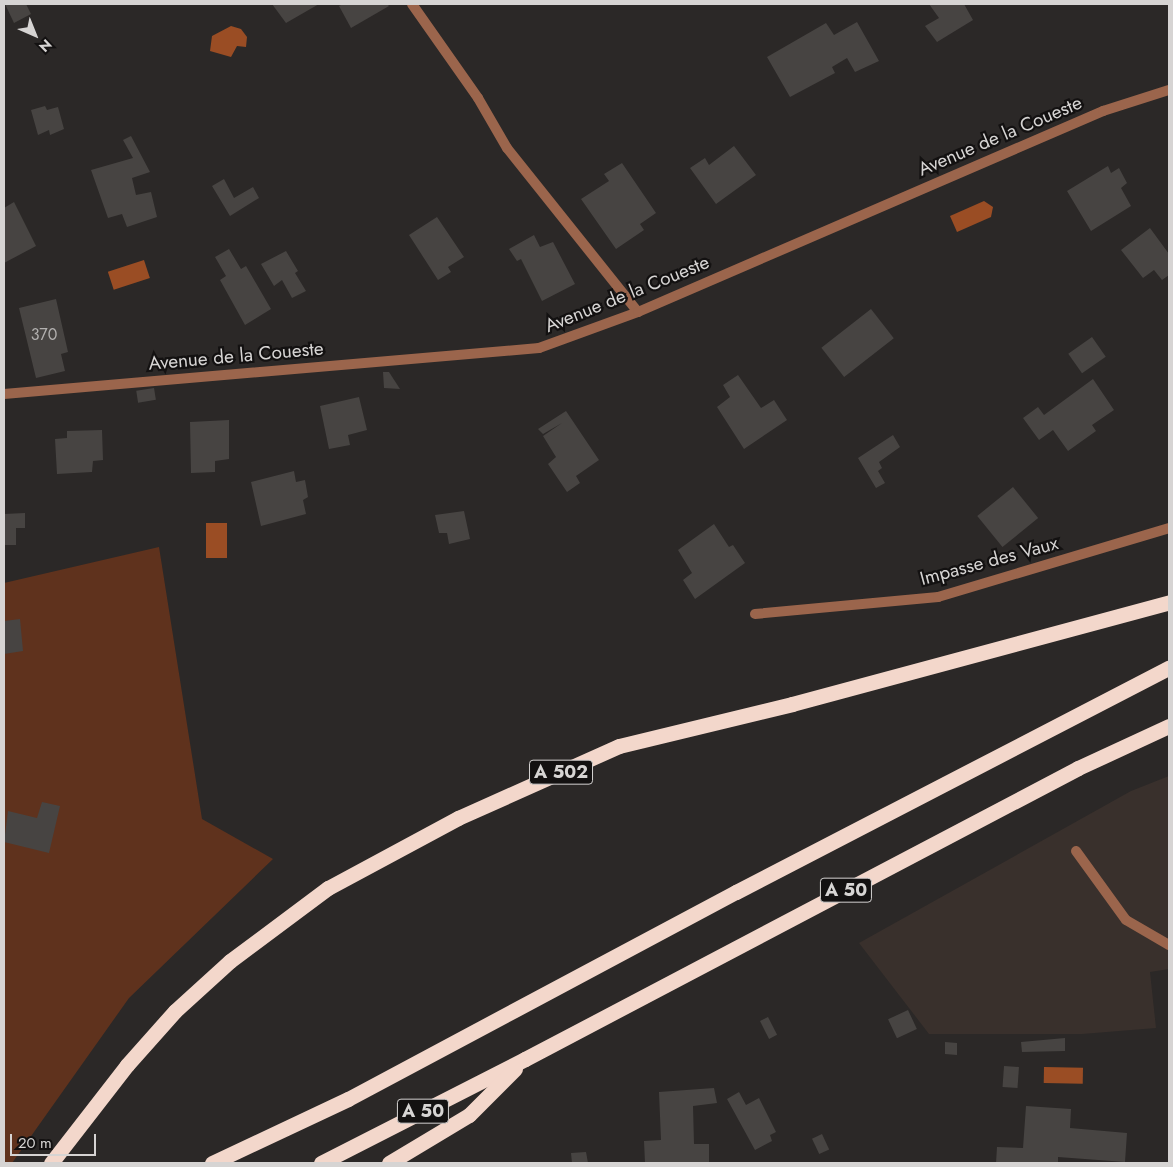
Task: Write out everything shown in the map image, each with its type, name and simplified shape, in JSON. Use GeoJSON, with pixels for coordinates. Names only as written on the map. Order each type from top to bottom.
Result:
{"type":"FeatureCollection","features":[{"type":"Feature","properties":{"kind":"highway","name":"A 502"},"geometry":{"type":"LineString","coordinates":[[51,1163],[62,1145],[175,1011],[230,961],[328,888],[458,818],[619,746],[792,704],[1169,602]]}},
{"type":"Feature","properties":{"kind":"highway","name":"A 50"},"geometry":{"type":"LineString","coordinates":[[212,1163],[348,1099],[727,897],[1169,668]]}},
{"type":"Feature","properties":{"kind":"highway","name":"A 50"},"geometry":{"type":"LineString","coordinates":[[321,1163],[525,1060],[1078,768],[1169,726]]}},
{"type":"Feature","properties":{"kind":"highway"},"geometry":{"type":"LineString","coordinates":[[389,1163],[469,1115],[525,1060]]}},
{"type":"Feature","properties":{"kind":"street"},"geometry":{"type":"LineString","coordinates":[[412,4],[478,98],[507,148],[638,312]]}},
{"type":"Feature","properties":{"kind":"street","name":"Avenue de la Coueste"},"geometry":{"type":"LineString","coordinates":[[4,394],[539,348],[638,312],[1103,111],[1169,90]]}},
{"type":"Feature","properties":{"kind":"street","name":"Impasse des Vaux"},"geometry":{"type":"LineString","coordinates":[[755,614],[938,597],[1169,528]]}},
{"type":"Feature","properties":{"kind":"street"},"geometry":{"type":"LineString","coordinates":[[1076,851],[1126,920],[1169,945]]}},
{"type":"Feature","properties":{"kind":"shaded area"},"geometry":{"type":"Polygon","coordinates":[[[231,26],[241,29],[247,37],[246,47],[237,46],[231,57],[210,51],[212,36],[231,26]]]}},
{"type":"Feature","properties":{"kind":"shaded area"},"geometry":{"type":"Polygon","coordinates":[[[984,201],[993,207],[991,217],[957,232],[950,216],[984,201]]]}},
{"type":"Feature","properties":{"kind":"shaded area"},"geometry":{"type":"Polygon","coordinates":[[[144,260],[150,278],[114,290],[108,272],[144,260]]]}},
{"type":"Feature","properties":{"kind":"shaded area"},"geometry":{"type":"Polygon","coordinates":[[[206,523],[227,523],[227,558],[206,558],[206,523]]]}},
{"type":"Feature","properties":{"kind":"shaded area"},"geometry":{"type":"Polygon","coordinates":[[[159,547],[202,819],[273,859],[129,998],[12,1163],[4,1163],[4,583],[159,547]]]}},
{"type":"Feature","properties":{"kind":"shaded area"},"geometry":{"type":"Polygon","coordinates":[[[1169,776],[1169,969],[1150,972],[1156,1028],[1082,1034],[929,1034],[859,943],[1131,791],[1169,776]]]}},
{"type":"Feature","properties":{"kind":"shaded area"},"geometry":{"type":"Polygon","coordinates":[[[1044,1067],[1083,1068],[1083,1084],[1044,1083],[1044,1067]]]}},
{"type":"Feature","properties":{"kind":"building"},"geometry":{"type":"Polygon","coordinates":[[[5,4],[26,4],[31,14],[14,23],[5,4]]]}},
{"type":"Feature","properties":{"kind":"building"},"geometry":{"type":"Polygon","coordinates":[[[272,4],[319,4],[286,23],[272,4]]]}},
{"type":"Feature","properties":{"kind":"building"},"geometry":{"type":"Polygon","coordinates":[[[343,4],[387,4],[389,6],[351,28],[339,6],[343,4]]]}},
{"type":"Feature","properties":{"kind":"building"},"geometry":{"type":"Polygon","coordinates":[[[929,4],[964,4],[973,20],[937,42],[925,26],[939,18],[929,4]]]}},
{"type":"Feature","properties":{"kind":"building"},"geometry":{"type":"Polygon","coordinates":[[[857,22],[879,61],[855,72],[847,58],[832,67],[835,73],[790,97],[767,57],[826,23],[834,35],[857,22]]]}},
{"type":"Feature","properties":{"kind":"building"},"geometry":{"type":"Polygon","coordinates":[[[45,106],[47,110],[58,107],[64,129],[50,135],[49,130],[38,135],[31,110],[45,106]]]}},
{"type":"Feature","properties":{"kind":"building"},"geometry":{"type":"Polygon","coordinates":[[[131,136],[150,172],[132,178],[136,195],[151,192],[157,217],[127,227],[122,214],[108,218],[91,170],[133,158],[123,140],[131,136]]]}},
{"type":"Feature","properties":{"kind":"building"},"geometry":{"type":"Polygon","coordinates":[[[734,146],[756,175],[716,204],[690,168],[705,158],[709,165],[734,146]]]}},
{"type":"Feature","properties":{"kind":"building"},"geometry":{"type":"Polygon","coordinates":[[[622,163],[656,213],[640,224],[644,230],[616,249],[581,199],[609,181],[604,174],[622,163]]]}},
{"type":"Feature","properties":{"kind":"building"},"geometry":{"type":"Polygon","coordinates":[[[1108,166],[1111,173],[1119,168],[1127,183],[1121,188],[1131,206],[1091,231],[1067,191],[1108,166]]]}},
{"type":"Feature","properties":{"kind":"building"},"geometry":{"type":"Polygon","coordinates":[[[224,179],[234,198],[253,187],[259,198],[230,216],[212,186],[224,179]]]}},
{"type":"Feature","properties":{"kind":"building"},"geometry":{"type":"Polygon","coordinates":[[[14,202],[36,246],[4,263],[4,208],[14,202]]]}},
{"type":"Feature","properties":{"kind":"building"},"geometry":{"type":"Polygon","coordinates":[[[437,217],[464,257],[448,267],[451,272],[438,280],[409,235],[437,217]]]}},
{"type":"Feature","properties":{"kind":"building"},"geometry":{"type":"Polygon","coordinates":[[[1150,228],[1169,254],[1169,275],[1162,280],[1154,270],[1143,278],[1121,250],[1150,228]]]}},
{"type":"Feature","properties":{"kind":"building"},"geometry":{"type":"Polygon","coordinates":[[[534,235],[540,247],[553,242],[575,284],[542,301],[521,259],[517,261],[509,249],[534,235]]]}},
{"type":"Feature","properties":{"kind":"building"},"geometry":{"type":"Polygon","coordinates":[[[229,249],[241,269],[246,266],[271,309],[245,325],[220,280],[226,276],[215,257],[229,249]]]}},
{"type":"Feature","properties":{"kind":"building"},"geometry":{"type":"Polygon","coordinates":[[[286,251],[298,271],[295,273],[306,291],[292,298],[282,280],[274,286],[261,264],[286,251]]]}},
{"type":"Feature","properties":{"kind":"building"},"geometry":{"type":"Polygon","coordinates":[[[56,299],[68,352],[61,354],[65,371],[36,378],[19,308],[56,299]]]}},
{"type":"Feature","properties":{"kind":"building"},"geometry":{"type":"Polygon","coordinates":[[[871,309],[894,338],[844,377],[821,348],[871,309]]]}},
{"type":"Feature","properties":{"kind":"building"},"geometry":{"type":"Polygon","coordinates":[[[1092,337],[1106,357],[1082,373],[1068,354],[1092,337]]]}},
{"type":"Feature","properties":{"kind":"building"},"geometry":{"type":"Polygon","coordinates":[[[383,372],[389,372],[400,389],[384,388],[383,372]]]}},
{"type":"Feature","properties":{"kind":"building"},"geometry":{"type":"Polygon","coordinates":[[[738,375],[761,408],[774,400],[787,420],[744,449],[717,407],[730,397],[723,385],[738,375]]]}},
{"type":"Feature","properties":{"kind":"building"},"geometry":{"type":"Polygon","coordinates":[[[1093,379],[1114,410],[1092,425],[1096,431],[1068,451],[1053,430],[1039,440],[1023,418],[1038,407],[1044,415],[1093,379]]]}},
{"type":"Feature","properties":{"kind":"building"},"geometry":{"type":"Polygon","coordinates":[[[154,388],[156,400],[138,403],[136,391],[154,388]]]}},
{"type":"Feature","properties":{"kind":"building"},"geometry":{"type":"Polygon","coordinates":[[[359,397],[367,430],[348,435],[350,445],[329,449],[320,406],[359,397]]]}},
{"type":"Feature","properties":{"kind":"building"},"geometry":{"type":"Polygon","coordinates":[[[566,411],[599,460],[576,476],[580,483],[567,492],[548,464],[556,457],[543,436],[562,423],[543,434],[538,429],[566,411]]]}},
{"type":"Feature","properties":{"kind":"building"},"geometry":{"type":"Polygon","coordinates":[[[229,420],[229,459],[215,461],[215,472],[191,473],[190,422],[229,420]]]}},
{"type":"Feature","properties":{"kind":"building"},"geometry":{"type":"Polygon","coordinates":[[[102,430],[103,460],[93,461],[92,472],[57,474],[55,439],[67,438],[67,431],[102,430]]]}},
{"type":"Feature","properties":{"kind":"building"},"geometry":{"type":"Polygon","coordinates":[[[893,435],[900,447],[879,462],[882,468],[878,471],[885,483],[876,488],[858,458],[893,435]]]}},
{"type":"Feature","properties":{"kind":"building"},"geometry":{"type":"Polygon","coordinates":[[[294,471],[296,482],[305,480],[308,497],[303,500],[306,514],[261,526],[251,482],[294,471]]]}},
{"type":"Feature","properties":{"kind":"building"},"geometry":{"type":"Polygon","coordinates":[[[1013,487],[1038,518],[1002,547],[977,516],[1013,487]]]}},
{"type":"Feature","properties":{"kind":"building"},"geometry":{"type":"Polygon","coordinates":[[[464,511],[470,539],[449,544],[447,533],[439,533],[435,515],[464,511]]]}},
{"type":"Feature","properties":{"kind":"building"},"geometry":{"type":"Polygon","coordinates":[[[25,513],[25,528],[16,528],[16,545],[4,545],[4,514],[25,513]]]}},
{"type":"Feature","properties":{"kind":"building"},"geometry":{"type":"Polygon","coordinates":[[[714,524],[729,547],[733,545],[745,563],[695,599],[683,580],[692,573],[678,550],[714,524]]]}},
{"type":"Feature","properties":{"kind":"building"},"geometry":{"type":"Polygon","coordinates":[[[20,619],[23,651],[4,654],[4,621],[20,619]]]}},
{"type":"Feature","properties":{"kind":"building"},"geometry":{"type":"Polygon","coordinates":[[[42,802],[60,806],[49,853],[4,842],[8,811],[37,818],[42,802]]]}},
{"type":"Feature","properties":{"kind":"building"},"geometry":{"type":"Polygon","coordinates":[[[908,1010],[917,1029],[897,1038],[888,1019],[908,1010]]]}},
{"type":"Feature","properties":{"kind":"building"},"geometry":{"type":"Polygon","coordinates":[[[768,1017],[777,1035],[769,1039],[760,1021],[768,1017]]]}},
{"type":"Feature","properties":{"kind":"building"},"geometry":{"type":"Polygon","coordinates":[[[1065,1038],[1065,1051],[1022,1052],[1021,1042],[1065,1038]]]}},
{"type":"Feature","properties":{"kind":"building"},"geometry":{"type":"Polygon","coordinates":[[[945,1042],[957,1043],[957,1055],[945,1054],[945,1042]]]}},
{"type":"Feature","properties":{"kind":"building"},"geometry":{"type":"Polygon","coordinates":[[[1004,1066],[1019,1067],[1017,1088],[1003,1087],[1004,1066]]]}},
{"type":"Feature","properties":{"kind":"building"},"geometry":{"type":"Polygon","coordinates":[[[714,1088],[717,1103],[693,1106],[694,1144],[709,1144],[709,1163],[645,1163],[644,1141],[661,1140],[659,1092],[714,1088]]]}},
{"type":"Feature","properties":{"kind":"building"},"geometry":{"type":"Polygon","coordinates":[[[739,1092],[746,1105],[759,1098],[776,1132],[770,1135],[772,1141],[755,1150],[727,1099],[739,1092]]]}},
{"type":"Feature","properties":{"kind":"building"},"geometry":{"type":"Polygon","coordinates":[[[1026,1106],[1071,1109],[1070,1128],[1127,1133],[1125,1162],[1058,1157],[1058,1163],[996,1163],[997,1147],[1023,1148],[1026,1106]]]}},
{"type":"Feature","properties":{"kind":"building"},"geometry":{"type":"Polygon","coordinates":[[[822,1134],[829,1149],[819,1154],[812,1139],[822,1134]]]}},
{"type":"Feature","properties":{"kind":"building"},"geometry":{"type":"Polygon","coordinates":[[[586,1152],[588,1163],[572,1163],[571,1153],[586,1152]]]}}]}
